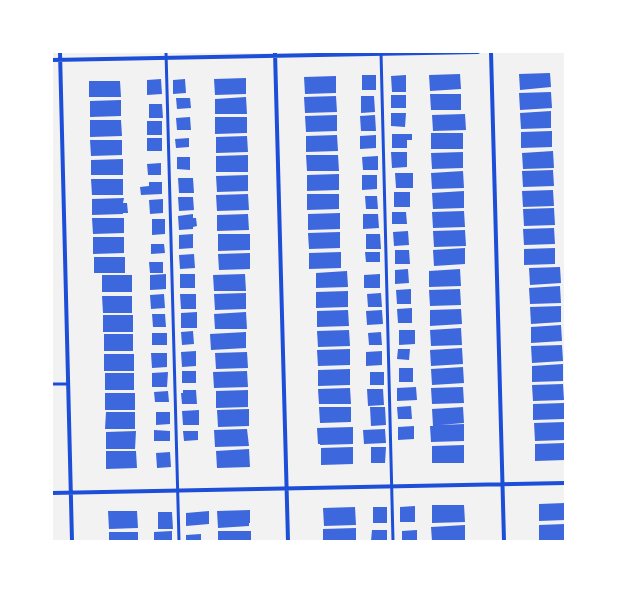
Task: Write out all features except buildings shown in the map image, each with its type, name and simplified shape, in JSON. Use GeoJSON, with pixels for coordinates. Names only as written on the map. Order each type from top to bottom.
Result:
{"type":"FeatureCollection","features":[{"type":"Feature","properties":{"kind":"street"},"geometry":{"type":"LineString","coordinates":[[60,52],[72,541]]}},
{"type":"Feature","properties":{"kind":"street"},"geometry":{"type":"LineString","coordinates":[[52,60],[275,54],[478,52]]}},
{"type":"Feature","properties":{"kind":"street"},"geometry":{"type":"LineString","coordinates":[[491,52],[504,541]]}},
{"type":"Feature","properties":{"kind":"street"},"geometry":{"type":"LineString","coordinates":[[275,54],[288,541]]}},
{"type":"Feature","properties":{"kind":"street"},"geometry":{"type":"LineString","coordinates":[[52,492],[565,483]]}},
{"type":"Feature","properties":{"kind":"lane"},"geometry":{"type":"LineString","coordinates":[[166,52],[179,541]]}},
{"type":"Feature","properties":{"kind":"lane"},"geometry":{"type":"LineString","coordinates":[[381,53],[393,541]]}},
{"type":"Feature","properties":{"kind":"lane"},"geometry":{"type":"LineString","coordinates":[[52,384],[68,384]]}}]}
